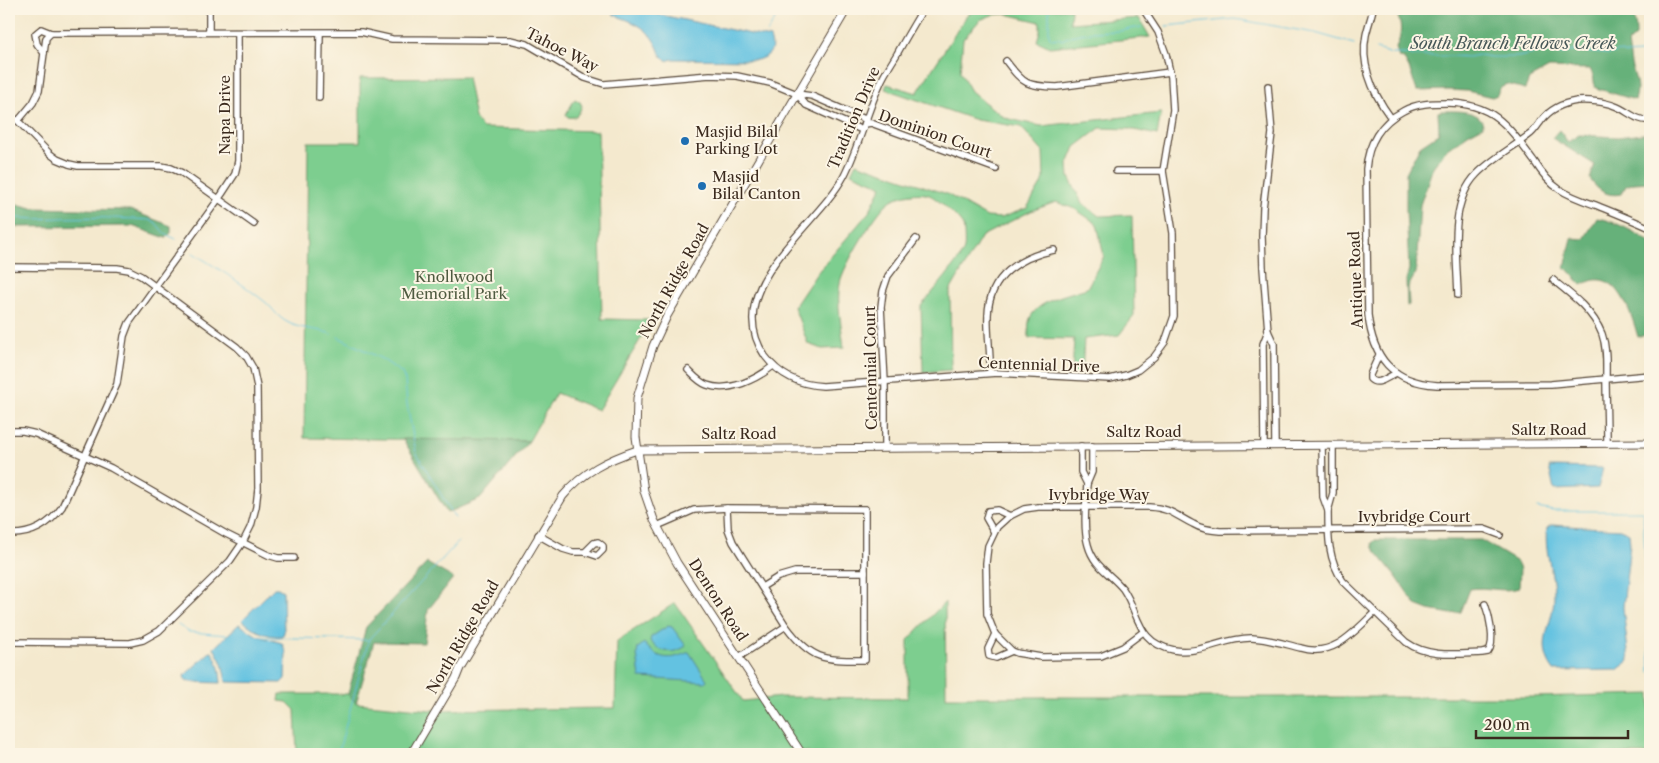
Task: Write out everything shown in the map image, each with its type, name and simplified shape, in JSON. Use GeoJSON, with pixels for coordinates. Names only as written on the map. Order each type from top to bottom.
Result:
{"type":"FeatureCollection","features":[{"type":"Feature","properties":{"kind":"street"},"geometry":{"type":"LineString","coordinates":[[209,9],[209,32]]}},
{"type":"Feature","properties":{"kind":"street","name":"North Ridge Road"},"geometry":{"type":"LineString","coordinates":[[411,754],[538,535],[563,496],[585,474],[605,462],[637,450],[635,423],[637,398],[658,333],[847,9]]}},
{"type":"Feature","properties":{"kind":"street","name":"Tradition Drive"},"geometry":{"type":"LineString","coordinates":[[885,382],[823,386],[810,385],[785,375],[773,366],[760,347],[754,328],[754,312],[759,290],[782,252],[825,204],[850,164],[880,83],[923,9]]}},
{"type":"Feature","properties":{"kind":"street","name":"Centennial Drive"},"geometry":{"type":"LineString","coordinates":[[885,382],[990,373],[1110,379],[1138,370],[1154,357],[1165,342],[1174,316],[1173,233],[1163,171],[1173,110],[1170,72],[1160,37],[1142,9]]}},
{"type":"Feature","properties":{"kind":"street"},"geometry":{"type":"LineString","coordinates":[[1373,9],[1366,35],[1367,66],[1373,89],[1379,102],[1391,118]]}},
{"type":"Feature","properties":{"kind":"street"},"geometry":{"type":"LineString","coordinates":[[18,121],[33,103],[39,91],[46,38],[51,33],[41,29],[35,34],[37,44],[44,53]]}},
{"type":"Feature","properties":{"kind":"street","name":"Napa Drive"},"geometry":{"type":"LineString","coordinates":[[9,534],[35,530],[52,520],[62,507],[117,384],[126,330],[133,317],[235,174],[238,161],[238,32]]}},
{"type":"Feature","properties":{"kind":"street","name":"Tahoe Way"},"geometry":{"type":"LineString","coordinates":[[51,33],[361,32],[392,39],[510,40],[527,44],[585,78],[604,84],[710,75],[737,76],[770,83],[797,94]]}},
{"type":"Feature","properties":{"kind":"street"},"geometry":{"type":"LineString","coordinates":[[319,98],[320,33]]}},
{"type":"Feature","properties":{"kind":"street"},"geometry":{"type":"LineString","coordinates":[[1006,61],[1020,80],[1042,86],[1057,87],[1170,72]]}},
{"type":"Feature","properties":{"kind":"street"},"geometry":{"type":"LineString","coordinates":[[1268,86],[1272,133],[1263,208],[1262,236],[1268,331],[1274,344],[1275,445]]}},
{"type":"Feature","properties":{"kind":"street"},"geometry":{"type":"LineString","coordinates":[[797,94],[812,96],[865,125]]}},
{"type":"Feature","properties":{"kind":"street"},"geometry":{"type":"LineString","coordinates":[[797,94],[806,105],[865,125]]}},
{"type":"Feature","properties":{"kind":"street"},"geometry":{"type":"LineString","coordinates":[[1458,295],[1457,221],[1463,194],[1466,187],[1477,174],[1532,134],[1543,118],[1566,103],[1578,101],[1615,106],[1637,117],[1650,120]]}},
{"type":"Feature","properties":{"kind":"street","name":"Antique Road"},"geometry":{"type":"LineString","coordinates":[[1650,228],[1568,194],[1557,187],[1547,179],[1506,124],[1479,107],[1468,104],[1437,103],[1420,105],[1404,110],[1391,118],[1372,142],[1367,158],[1368,315],[1370,332],[1379,356],[1397,373],[1417,382],[1438,385],[1551,384],[1650,375]]}},
{"type":"Feature","properties":{"kind":"street"},"geometry":{"type":"LineString","coordinates":[[9,116],[18,121],[49,153],[69,164],[78,166],[171,168],[182,173],[254,224]]}},
{"type":"Feature","properties":{"kind":"street","name":"Dominion Court"},"geometry":{"type":"LineString","coordinates":[[865,125],[871,123],[996,169]]}},
{"type":"Feature","properties":{"kind":"street"},"geometry":{"type":"LineString","coordinates":[[1116,171],[1163,171]]}},
{"type":"Feature","properties":{"kind":"street","name":"Centennial Court"},"geometry":{"type":"LineString","coordinates":[[885,447],[885,382],[881,307],[883,291],[888,276],[916,239]]}},
{"type":"Feature","properties":{"kind":"street"},"geometry":{"type":"LineString","coordinates":[[990,373],[988,310],[997,285],[1008,270],[1020,261],[1032,255],[1054,250]]}},
{"type":"Feature","properties":{"kind":"street"},"geometry":{"type":"LineString","coordinates":[[9,268],[117,268],[135,272],[237,347],[250,361],[257,386],[258,489],[254,516],[243,542],[230,561],[160,631],[149,638],[130,643],[9,642]]}},
{"type":"Feature","properties":{"kind":"street"},"geometry":{"type":"LineString","coordinates":[[1553,280],[1573,296],[1590,314],[1602,334],[1605,345],[1607,443]]}},
{"type":"Feature","properties":{"kind":"street"},"geometry":{"type":"LineString","coordinates":[[1264,445],[1263,344],[1268,331]]}},
{"type":"Feature","properties":{"kind":"street"},"geometry":{"type":"LineString","coordinates":[[1379,356],[1370,379],[1378,383],[1397,373]]}},
{"type":"Feature","properties":{"kind":"street"},"geometry":{"type":"LineString","coordinates":[[688,370],[696,378],[708,385],[722,386],[738,385],[749,381],[773,366]]}},
{"type":"Feature","properties":{"kind":"street"},"geometry":{"type":"LineString","coordinates":[[1263,370],[1274,370]]}},
{"type":"Feature","properties":{"kind":"street"},"geometry":{"type":"LineString","coordinates":[[9,431],[23,431],[36,434],[138,483],[268,555],[278,558],[294,558]]}},
{"type":"Feature","properties":{"kind":"street","name":"Saltz Road"},"geometry":{"type":"LineString","coordinates":[[637,450],[1650,443]]}},
{"type":"Feature","properties":{"kind":"street"},"geometry":{"type":"LineString","coordinates":[[1322,445],[1323,497],[1328,511]]}},
{"type":"Feature","properties":{"kind":"street"},"geometry":{"type":"LineString","coordinates":[[1333,445],[1333,493],[1328,511],[1328,530],[1330,554],[1337,573],[1343,581],[1406,642],[1424,652],[1488,652],[1491,645],[1490,618],[1485,604]]}},
{"type":"Feature","properties":{"kind":"street"},"geometry":{"type":"LineString","coordinates":[[1081,446],[1081,472],[1086,484],[1087,544],[1093,559],[1099,567],[1118,583],[1124,592],[1143,632],[1159,644],[1179,651],[1194,650],[1229,640],[1249,638],[1273,640],[1305,650],[1317,650],[1335,646],[1344,641],[1375,612]]}},
{"type":"Feature","properties":{"kind":"street"},"geometry":{"type":"LineString","coordinates":[[1086,484],[1092,472],[1092,446]]}},
{"type":"Feature","properties":{"kind":"street","name":"Denton Road"},"geometry":{"type":"LineString","coordinates":[[637,450],[644,491],[657,526],[677,562],[802,754]]}},
{"type":"Feature","properties":{"kind":"street","name":"Ivybridge Way"},"geometry":{"type":"LineString","coordinates":[[994,532],[1010,516],[1024,509],[1034,507],[1162,508],[1199,527],[1220,531],[1328,530]]}},
{"type":"Feature","properties":{"kind":"street"},"geometry":{"type":"LineString","coordinates":[[657,526],[694,510],[727,508],[865,509],[866,660],[831,659],[819,656],[801,645],[786,626],[733,542],[728,529],[727,508]]}},
{"type":"Feature","properties":{"kind":"street"},"geometry":{"type":"LineString","coordinates":[[1010,516],[997,510],[988,511],[986,518],[994,532],[988,546],[986,571],[987,612],[995,634],[1012,651],[1026,656],[1041,657],[1101,656],[1123,647],[1143,632]]}},
{"type":"Feature","properties":{"kind":"street","name":"Ivybridge Court"},"geometry":{"type":"LineString","coordinates":[[1328,530],[1484,529],[1500,535]]}},
{"type":"Feature","properties":{"kind":"street"},"geometry":{"type":"LineString","coordinates":[[538,535],[563,550],[585,552]]}},
{"type":"Feature","properties":{"kind":"street"},"geometry":{"type":"LineString","coordinates":[[762,587],[787,574],[865,572]]}},
{"type":"Feature","properties":{"kind":"street"},"geometry":{"type":"LineString","coordinates":[[739,657],[786,626]]}},
{"type":"Feature","properties":{"kind":"street"},"geometry":{"type":"LineString","coordinates":[[995,634],[988,649],[989,656],[996,658],[1012,651]]}},
{"type":"Feature","properties":{"kind":"green space"},"geometry":{"type":"Polygon","coordinates":[[[978,9],[1071,9],[1070,23],[1139,18],[1150,37],[1050,47],[1037,41],[1040,22],[1006,14],[992,15],[980,20],[963,39],[960,72],[971,91],[1005,118],[1041,126],[1161,113],[1157,135],[1130,129],[1100,128],[1075,147],[1068,164],[1069,177],[1082,203],[1099,216],[1132,215],[1134,316],[1119,335],[1084,339],[1082,376],[1072,375],[1074,339],[1029,338],[1029,322],[1037,309],[1053,299],[1087,288],[1104,256],[1097,224],[1075,209],[1056,202],[1031,211],[982,236],[950,291],[951,370],[923,372],[921,306],[962,254],[964,249],[963,226],[953,214],[929,195],[920,193],[909,194],[897,197],[889,202],[869,227],[853,253],[842,276],[839,290],[844,348],[822,349],[808,344],[794,307],[817,273],[869,212],[882,186],[851,173],[856,163],[947,194],[987,217],[1001,218],[1027,208],[1044,179],[1043,152],[1021,127],[976,120],[885,89],[887,84],[917,93],[967,15],[978,9]]]}},
{"type":"Feature","properties":{"kind":"green space"},"geometry":{"type":"Polygon","coordinates":[[[1393,9],[1628,9],[1634,18],[1636,29],[1636,36],[1628,43],[1637,86],[1635,100],[1595,87],[1590,69],[1549,68],[1529,79],[1525,89],[1507,84],[1499,89],[1497,95],[1492,97],[1467,91],[1417,91],[1409,68],[1404,59],[1399,58],[1396,48],[1400,23],[1393,9]]]}},
{"type":"Feature","properties":{"kind":"green space","name":"Knollwood Memorial Park"},"geometry":{"type":"Polygon","coordinates":[[[467,77],[475,118],[482,128],[598,131],[602,319],[652,320],[598,410],[556,393],[529,441],[304,438],[308,142],[360,142],[360,78],[467,77]]]}},
{"type":"Feature","properties":{"kind":"green space"},"geometry":{"type":"Polygon","coordinates":[[[575,99],[582,106],[576,116],[568,117],[566,114],[575,99]]]}},
{"type":"Feature","properties":{"kind":"green space"},"geometry":{"type":"Polygon","coordinates":[[[1460,111],[1473,114],[1482,120],[1483,126],[1446,150],[1433,167],[1420,205],[1416,273],[1408,287],[1409,305],[1407,306],[1406,280],[1409,269],[1406,173],[1420,146],[1438,134],[1438,112],[1460,111]]]}},
{"type":"Feature","properties":{"kind":"green space"},"geometry":{"type":"Polygon","coordinates":[[[1559,130],[1568,142],[1579,135],[1618,137],[1650,133],[1650,182],[1634,183],[1626,186],[1621,194],[1616,195],[1603,192],[1590,179],[1595,165],[1552,138],[1559,130]]]}},
{"type":"Feature","properties":{"kind":"green space"},"geometry":{"type":"Polygon","coordinates":[[[9,195],[13,203],[32,208],[130,210],[171,226],[171,233],[166,238],[132,226],[9,227],[9,195]]]}},
{"type":"Feature","properties":{"kind":"green space"},"geometry":{"type":"Polygon","coordinates":[[[1597,218],[1625,227],[1650,242],[1650,334],[1638,337],[1626,304],[1613,286],[1604,281],[1594,280],[1582,285],[1565,267],[1572,238],[1584,239],[1597,218]]]}},
{"type":"Feature","properties":{"kind":"green space"},"geometry":{"type":"Polygon","coordinates":[[[403,439],[529,441],[480,499],[447,513],[403,439]]]}},
{"type":"Feature","properties":{"kind":"green space"},"geometry":{"type":"Polygon","coordinates":[[[1375,540],[1481,540],[1516,561],[1520,569],[1519,588],[1507,590],[1470,589],[1461,612],[1451,614],[1429,610],[1416,605],[1373,548],[1372,543],[1375,540]]]}},
{"type":"Feature","properties":{"kind":"green space"},"geometry":{"type":"Polygon","coordinates":[[[427,563],[453,578],[428,610],[424,643],[374,642],[356,703],[348,694],[366,627],[427,563]]]}},
{"type":"Feature","properties":{"kind":"green space"},"geometry":{"type":"Polygon","coordinates":[[[945,602],[946,697],[1533,697],[1650,694],[1650,754],[810,754],[808,752],[788,754],[297,754],[295,710],[287,702],[279,701],[280,694],[348,694],[357,703],[431,710],[615,708],[617,641],[675,603],[743,701],[781,697],[908,698],[908,640],[945,602]]]}},
{"type":"Feature","properties":{"kind":"water"},"geometry":{"type":"Polygon","coordinates":[[[613,9],[633,9],[770,38],[772,47],[768,55],[757,60],[673,59],[666,61],[646,31],[637,24],[614,15],[613,9]]]}},
{"type":"Feature","properties":{"kind":"water"},"geometry":{"type":"Polygon","coordinates":[[[1549,467],[1603,468],[1598,488],[1554,490],[1549,467]]]}},
{"type":"Feature","properties":{"kind":"water"},"geometry":{"type":"Polygon","coordinates":[[[1551,525],[1620,529],[1629,533],[1630,544],[1623,607],[1629,661],[1617,670],[1554,671],[1548,661],[1545,643],[1553,607],[1554,588],[1546,537],[1547,528],[1551,525]]]}},
{"type":"Feature","properties":{"kind":"water"},"geometry":{"type":"Polygon","coordinates":[[[274,588],[283,591],[284,633],[282,636],[260,632],[242,620],[274,588]]]}},
{"type":"Feature","properties":{"kind":"water"},"geometry":{"type":"Polygon","coordinates":[[[239,624],[258,636],[282,643],[286,653],[285,679],[281,683],[226,682],[222,663],[214,648],[239,624]]]}},
{"type":"Feature","properties":{"kind":"water"},"geometry":{"type":"Polygon","coordinates":[[[668,626],[672,627],[686,646],[672,652],[658,648],[650,641],[651,637],[668,626]]]}},
{"type":"Feature","properties":{"kind":"water"},"geometry":{"type":"Polygon","coordinates":[[[644,643],[654,653],[664,657],[676,657],[689,652],[707,680],[705,682],[640,678],[637,654],[638,648],[644,643]]]}},
{"type":"Feature","properties":{"kind":"water"},"geometry":{"type":"Polygon","coordinates":[[[211,651],[220,670],[221,683],[185,680],[184,676],[211,651]]]}},
{"type":"Feature","properties":{"kind":"waterway"},"geometry":{"type":"LineString","coordinates":[[767,33],[781,9]]}},
{"type":"Feature","properties":{"kind":"waterway","name":"South Branch Fellows Creek"},"geometry":{"type":"LineString","coordinates":[[1049,9],[1049,35],[1051,39],[1058,38],[1062,40],[1070,36],[1090,32],[1119,31],[1141,27]]}},
{"type":"Feature","properties":{"kind":"waterway","name":"South Branch Fellows Creek"},"geometry":{"type":"LineString","coordinates":[[1166,26],[1235,19],[1315,33],[1354,44]]}},
{"type":"Feature","properties":{"kind":"waterway","name":"South Branch Fellows Creek"},"geometry":{"type":"LineString","coordinates":[[1376,49],[1392,54],[1410,54],[1413,56],[1468,57],[1479,55],[1518,57],[1546,51],[1559,54],[1575,51],[1609,54],[1620,51],[1626,54],[1640,53],[1650,55]]}},
{"type":"Feature","properties":{"kind":"waterway"},"geometry":{"type":"LineString","coordinates":[[9,220],[19,218],[121,218],[149,220],[155,222],[165,234],[176,239]]}},
{"type":"Feature","properties":{"kind":"waterway"},"geometry":{"type":"LineString","coordinates":[[193,253],[247,288],[292,325],[331,334]]}},
{"type":"Feature","properties":{"kind":"waterway"},"geometry":{"type":"LineString","coordinates":[[338,337],[382,359],[402,373],[405,380],[407,404],[416,452],[455,518]]}},
{"type":"Feature","properties":{"kind":"waterway"},"geometry":{"type":"LineString","coordinates":[[1537,508],[1553,511],[1643,511],[1650,672]]}},
{"type":"Feature","properties":{"kind":"waterway"},"geometry":{"type":"LineString","coordinates":[[338,754],[369,639],[458,542]]}},
{"type":"Feature","properties":{"kind":"waterway"},"geometry":{"type":"LineString","coordinates":[[178,625],[189,632],[228,635]]}},
{"type":"Feature","properties":{"kind":"waterway"},"geometry":{"type":"LineString","coordinates":[[259,637],[368,640]]}},
{"type":"Feature","properties":{"kind":"place","name":"Masjid Bilal Parking Lot"},"geometry":{"type":"Point","coordinates":[685,141]}},
{"type":"Feature","properties":{"kind":"place","name":"Masjid Bilal Canton"},"geometry":{"type":"Point","coordinates":[702,186]}}]}
